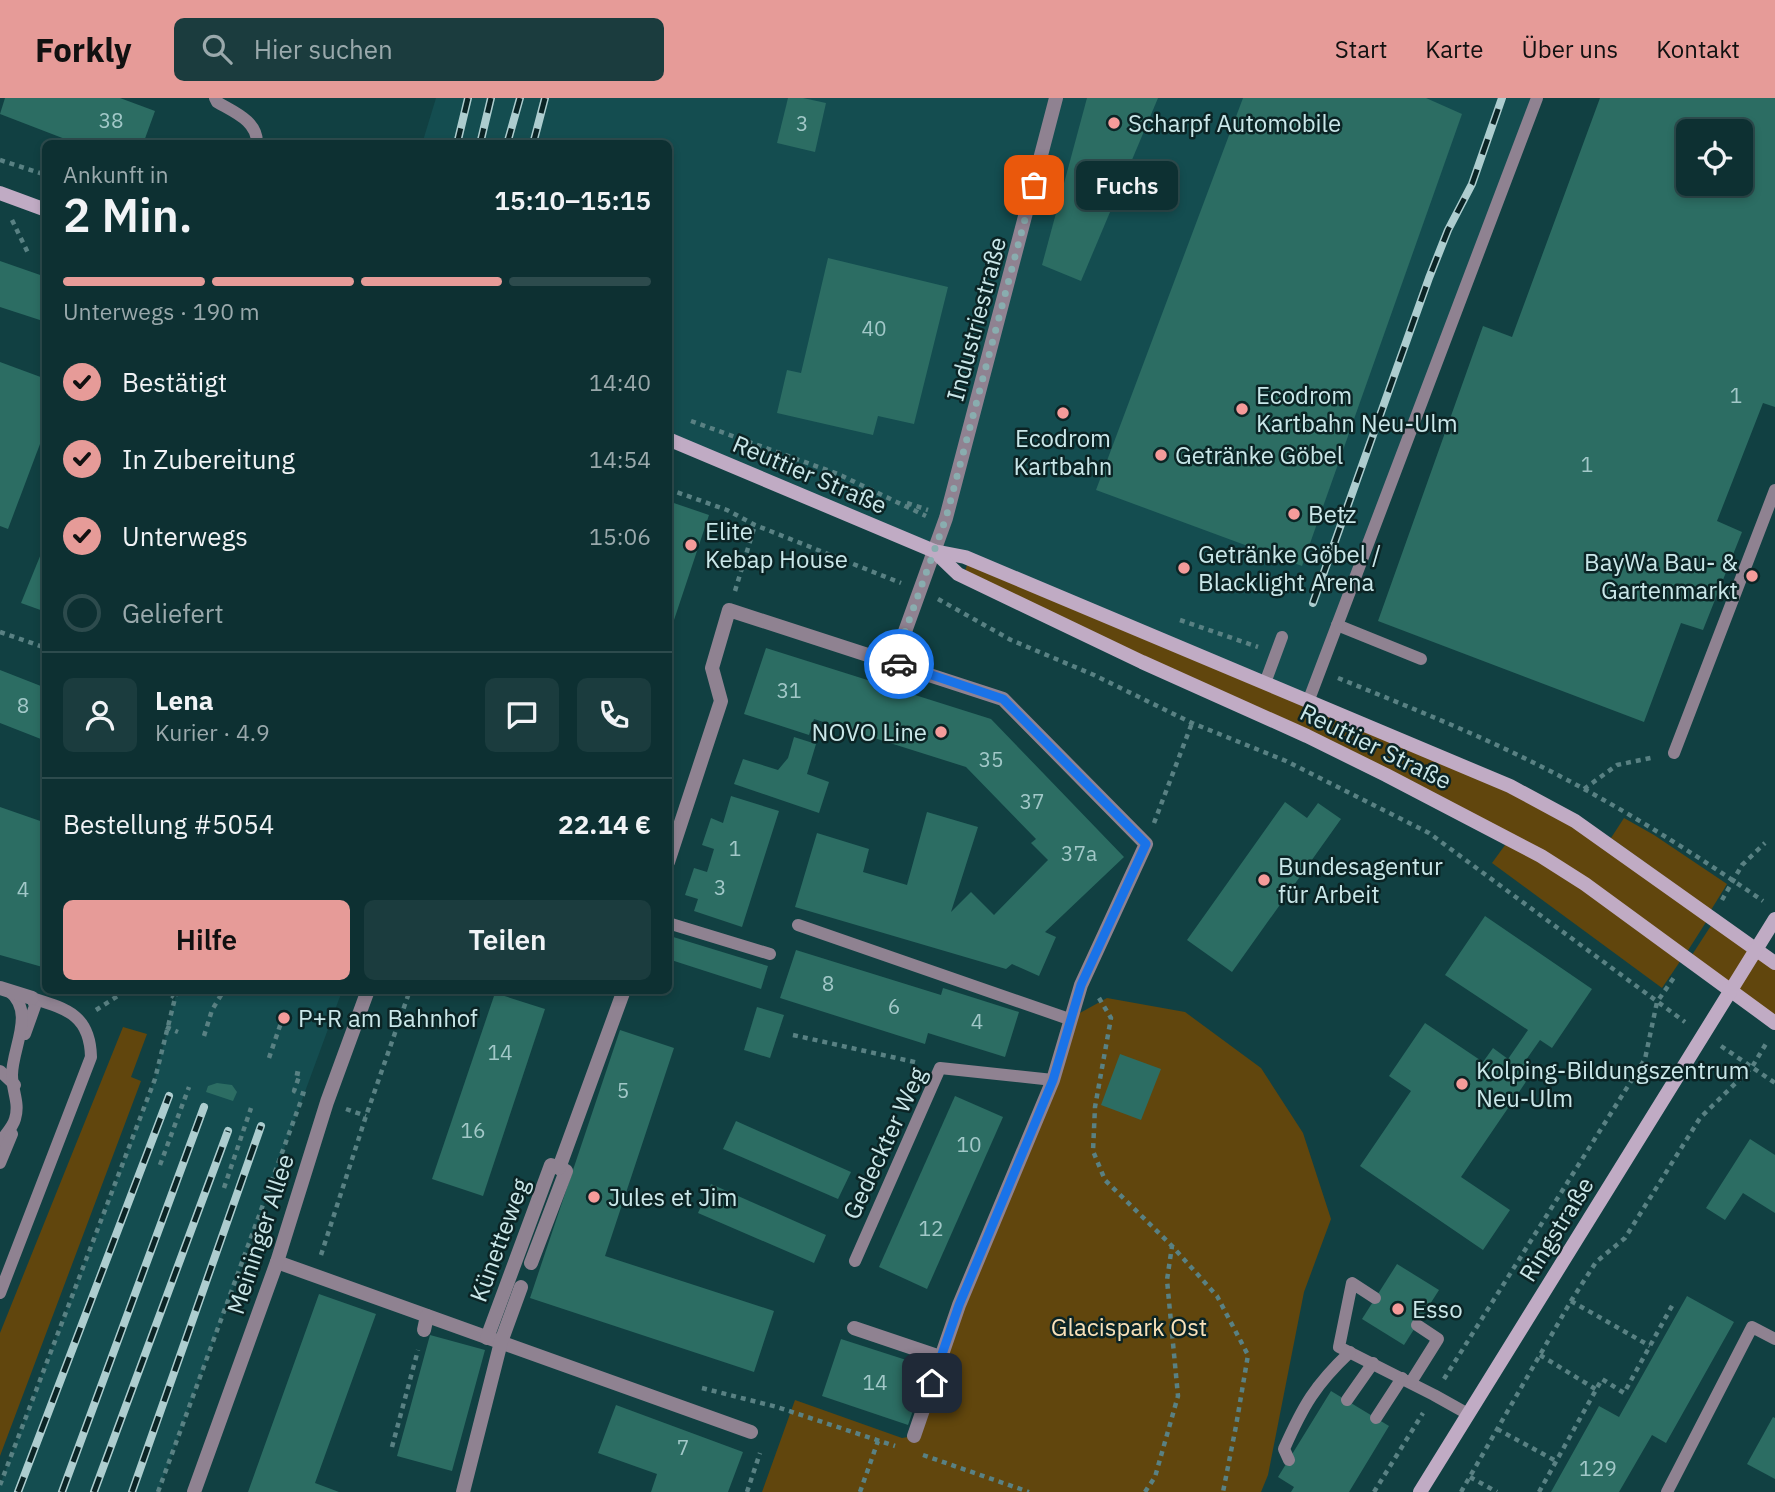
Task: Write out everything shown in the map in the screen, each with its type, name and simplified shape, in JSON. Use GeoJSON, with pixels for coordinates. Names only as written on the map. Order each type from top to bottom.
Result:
{"type":"FeatureCollection","features":[{"type":"Feature","properties":{"kind":"main road"},"geometry":{"type":"LineString","coordinates":[[0,193],[42,209]]}},
{"type":"Feature","properties":{"kind":"main road","name":"Reuttier Straße"},"geometry":{"type":"LineString","coordinates":[[672,441],[934,551],[965,557],[1510,786],[1575,821],[1775,963]]}},
{"type":"Feature","properties":{"kind":"main road","name":"Reuttier Straße"},"geometry":{"type":"LineString","coordinates":[[934,551],[958,574],[1142,662],[1330,747],[1541,856],[1775,1023]]}},
{"type":"Feature","properties":{"kind":"main road","name":"Ringstraße"},"geometry":{"type":"LineString","coordinates":[[1420,1492],[1775,919]]}},
{"type":"Feature","properties":{"kind":"street","name":"Industriestraße"},"geometry":{"type":"LineString","coordinates":[[934,551],[952,496],[1056,98]]}},
{"type":"Feature","properties":{"kind":"street"},"geometry":{"type":"LineString","coordinates":[[894,662],[934,551]]}},
{"type":"Feature","properties":{"kind":"street"},"geometry":{"type":"LineString","coordinates":[[672,850],[720,701],[712,668],[729,610],[1003,699],[1146,844],[1081,985],[1053,1080],[959,1305],[914,1436]]}},
{"type":"Feature","properties":{"kind":"street"},"geometry":{"type":"LineString","coordinates":[[5,990],[32,998]]}},
{"type":"Feature","properties":{"kind":"street","name":"Meininger Allee"},"geometry":{"type":"LineString","coordinates":[[194,1492],[276,1262],[327,1102],[367,994]]}},
{"type":"Feature","properties":{"kind":"street","name":"Künetteweg"},"geometry":{"type":"LineString","coordinates":[[559,1168],[622,996]]}},
{"type":"Feature","properties":{"kind":"street","name":"Künetteweg"},"geometry":{"type":"LineString","coordinates":[[494,1340],[551,1165],[566,1171],[531,1263]]}},
{"type":"Feature","properties":{"kind":"street"},"geometry":{"type":"LineString","coordinates":[[276,1262],[314,1275],[424,1329],[494,1340],[751,1432]]}},
{"type":"Feature","properties":{"kind":"street","name":"Künetteweg"},"geometry":{"type":"LineString","coordinates":[[494,1340],[521,1287]]}},
{"type":"Feature","properties":{"kind":"street"},"geometry":{"type":"LineString","coordinates":[[855,1328],[940,1357]]}},
{"type":"Feature","properties":{"kind":"street"},"geometry":{"type":"LineString","coordinates":[[463,1492],[494,1340]]}},
{"type":"Feature","properties":{"kind":"lane"},"geometry":{"type":"LineString","coordinates":[[215,98],[217,102],[246,119],[254,128],[256,140]]}},
{"type":"Feature","properties":{"kind":"lane"},"geometry":{"type":"LineString","coordinates":[[1308,702],[1537,98]]}},
{"type":"Feature","properties":{"kind":"lane"},"geometry":{"type":"LineString","coordinates":[[1674,753],[1775,490]]}},
{"type":"Feature","properties":{"kind":"lane"},"geometry":{"type":"LineString","coordinates":[[1337,625],[1421,659]]}},
{"type":"Feature","properties":{"kind":"lane"},"geometry":{"type":"LineString","coordinates":[[1265,683],[1282,638]]}},
{"type":"Feature","properties":{"kind":"lane"},"geometry":{"type":"LineString","coordinates":[[672,924],[770,954]]}},
{"type":"Feature","properties":{"kind":"lane"},"geometry":{"type":"LineString","coordinates":[[797,925],[1069,1019]]}},
{"type":"Feature","properties":{"kind":"lane"},"geometry":{"type":"LineString","coordinates":[[0,1142],[14,1123],[18,1104],[6,1071],[22,1023],[20,1004],[5,990]]}},
{"type":"Feature","properties":{"kind":"lane"},"geometry":{"type":"LineString","coordinates":[[1,1289],[91,1056],[91,1043],[80,1020],[61,1007],[32,998]]}},
{"type":"Feature","properties":{"kind":"lane"},"geometry":{"type":"LineString","coordinates":[[6,1071],[35,1006],[32,998]]}},
{"type":"Feature","properties":{"kind":"lane","name":"Gedeckter Weg"},"geometry":{"type":"LineString","coordinates":[[855,1261],[940,1068],[1053,1080]]}},
{"type":"Feature","properties":{"kind":"lane"},"geometry":{"type":"LineString","coordinates":[[0,1163],[23,1107],[15,1085],[6,1071]]}},
{"type":"Feature","properties":{"kind":"lane"},"geometry":{"type":"LineString","coordinates":[[1375,1298],[1352,1283],[1339,1346],[1468,1414]]}},
{"type":"Feature","properties":{"kind":"lane"},"geometry":{"type":"LineString","coordinates":[[1377,1418],[1438,1339],[1417,1325]]}},
{"type":"Feature","properties":{"kind":"lane"},"geometry":{"type":"LineString","coordinates":[[1667,1492],[1752,1327],[1775,1339]]}},
{"type":"Feature","properties":{"kind":"lane"},"geometry":{"type":"LineString","coordinates":[[1289,1460],[1284,1449],[1301,1409],[1324,1377],[1350,1352]]}},
{"type":"Feature","properties":{"kind":"lane"},"geometry":{"type":"LineString","coordinates":[[1348,1400],[1373,1363]]}},
{"type":"Feature","properties":{"kind":"path"},"geometry":{"type":"LineString","coordinates":[[0,160],[42,174]]}},
{"type":"Feature","properties":{"kind":"path"},"geometry":{"type":"LineString","coordinates":[[6,209],[29,255]]}},
{"type":"Feature","properties":{"kind":"path"},"geometry":{"type":"LineString","coordinates":[[681,418],[838,474],[899,502]]}},
{"type":"Feature","properties":{"kind":"path"},"geometry":{"type":"LineString","coordinates":[[672,490],[727,510],[755,525],[921,591],[1011,640],[1094,675],[1192,723],[1286,761],[1429,833],[1625,978]]}},
{"type":"Feature","properties":{"kind":"path"},"geometry":{"type":"LineString","coordinates":[[729,610],[755,525]]}},
{"type":"Feature","properties":{"kind":"path"},"geometry":{"type":"LineString","coordinates":[[0,632],[42,647]]}},
{"type":"Feature","properties":{"kind":"path"},"geometry":{"type":"LineString","coordinates":[[1320,670],[1455,726],[1584,789],[1656,830],[1765,902]]}},
{"type":"Feature","properties":{"kind":"path"},"geometry":{"type":"LineString","coordinates":[[1146,844],[1192,723]]}},
{"type":"Feature","properties":{"kind":"path"},"geometry":{"type":"LineString","coordinates":[[1584,789],[1617,765],[1674,753]]}},
{"type":"Feature","properties":{"kind":"path"},"geometry":{"type":"LineString","coordinates":[[1733,881],[1742,865],[1765,843]]}},
{"type":"Feature","properties":{"kind":"path"},"geometry":{"type":"LineString","coordinates":[[1081,985],[1098,997],[1111,1018],[1095,1107],[1093,1151],[1105,1180],[1172,1246],[1217,1296],[1248,1355],[1223,1492]]}},
{"type":"Feature","properties":{"kind":"path"},"geometry":{"type":"LineString","coordinates":[[80,1020],[121,994]]}},
{"type":"Feature","properties":{"kind":"path"},"geometry":{"type":"LineString","coordinates":[[169,994],[174,997]]}},
{"type":"Feature","properties":{"kind":"path"},"geometry":{"type":"LineString","coordinates":[[0,1485],[155,1079],[175,994]]}},
{"type":"Feature","properties":{"kind":"path"},"geometry":{"type":"LineString","coordinates":[[204,1036],[212,1010],[222,994]]}},
{"type":"Feature","properties":{"kind":"path"},"geometry":{"type":"LineString","coordinates":[[314,1275],[409,994]]}},
{"type":"Feature","properties":{"kind":"path"},"geometry":{"type":"LineString","coordinates":[[1374,1492],[1645,1059],[1657,1002]]}},
{"type":"Feature","properties":{"kind":"path"},"geometry":{"type":"LineString","coordinates":[[269,1058],[285,1011]]}},
{"type":"Feature","properties":{"kind":"path"},"geometry":{"type":"LineString","coordinates":[[166,1027],[178,1032]]}},
{"type":"Feature","properties":{"kind":"path"},"geometry":{"type":"LineString","coordinates":[[793,1035],[940,1068]]}},
{"type":"Feature","properties":{"kind":"path"},"geometry":{"type":"LineString","coordinates":[[1461,1492],[1596,1262],[1625,1238],[1700,1118],[1752,1067],[1769,1039]]}},
{"type":"Feature","properties":{"kind":"path"},"geometry":{"type":"LineString","coordinates":[[1752,1067],[1775,1083]]}},
{"type":"Feature","properties":{"kind":"path"},"geometry":{"type":"LineString","coordinates":[[158,1492],[308,1082]]}},
{"type":"Feature","properties":{"kind":"path"},"geometry":{"type":"LineString","coordinates":[[160,1165],[189,1087]]}},
{"type":"Feature","properties":{"kind":"path"},"geometry":{"type":"LineString","coordinates":[[223,1188],[251,1108]]}},
{"type":"Feature","properties":{"kind":"path"},"geometry":{"type":"LineString","coordinates":[[1144,1492],[1155,1477],[1178,1396],[1167,1280],[1172,1246]]}},
{"type":"Feature","properties":{"kind":"path"},"geometry":{"type":"LineString","coordinates":[[1572,1301],[1650,1346]]}},
{"type":"Feature","properties":{"kind":"path"},"geometry":{"type":"LineString","coordinates":[[1539,1492],[1602,1379],[1625,1393],[1673,1304]]}},
{"type":"Feature","properties":{"kind":"path"},"geometry":{"type":"LineString","coordinates":[[392,1447],[424,1329]]}},
{"type":"Feature","properties":{"kind":"path"},"geometry":{"type":"LineString","coordinates":[[1540,1355],[1597,1390]]}},
{"type":"Feature","properties":{"kind":"path"},"geometry":{"type":"LineString","coordinates":[[701,1388],[777,1407],[878,1441],[860,1492]]}},
{"type":"Feature","properties":{"kind":"path"},"geometry":{"type":"LineString","coordinates":[[1497,1429],[1556,1461]]}},
{"type":"Feature","properties":{"kind":"path"},"geometry":{"type":"LineString","coordinates":[[747,1492],[762,1448],[751,1432]]}},
{"type":"Feature","properties":{"kind":"path"},"geometry":{"type":"LineString","coordinates":[[934,1459],[1030,1492]]}},
{"type":"Feature","properties":{"kind":"path"},"geometry":{"type":"LineString","coordinates":[[1470,1477],[1497,1492]]}},
{"type":"Feature","properties":{"kind":"shaded area"},"geometry":{"type":"Polygon","coordinates":[[[436,98],[1537,98],[1308,704],[672,440],[672,140],[423,140],[436,98]]]}},
{"type":"Feature","properties":{"kind":"shaded area"},"geometry":{"type":"Polygon","coordinates":[[[176,994],[341,994],[158,1492],[0,1492],[0,1485],[155,1079],[176,994]]]}},
{"type":"Feature","properties":{"kind":"green space"},"geometry":{"type":"Polygon","coordinates":[[[968,562],[1510,789],[1572,824],[1708,919],[1687,952],[1542,853],[964,574],[968,562]]]}},
{"type":"Feature","properties":{"kind":"green space"},"geometry":{"type":"Polygon","coordinates":[[[1624,818],[1727,884],[1711,910],[1611,838],[1624,818]]]}},
{"type":"Feature","properties":{"kind":"green space"},"geometry":{"type":"Polygon","coordinates":[[[1508,841],[1539,858],[1681,960],[1662,988],[1492,863],[1508,841]]]}},
{"type":"Feature","properties":{"kind":"green space"},"geometry":{"type":"Polygon","coordinates":[[[1712,924],[1750,951],[1731,983],[1692,955],[1712,924]]]}},
{"type":"Feature","properties":{"kind":"green space"},"geometry":{"type":"Polygon","coordinates":[[[1759,955],[1775,967],[1775,1017],[1737,988],[1759,955]]]}},
{"type":"Feature","properties":{"kind":"green space","name":"Glacispark Ost"},"geometry":{"type":"Polygon","coordinates":[[[1107,998],[1185,1012],[1261,1068],[1303,1133],[1331,1219],[1304,1292],[1268,1475],[1261,1492],[762,1492],[795,1400],[902,1438],[914,1436],[1069,1019],[1107,998]]]}},
{"type":"Feature","properties":{"kind":"green space"},"geometry":{"type":"Polygon","coordinates":[[[123,1027],[147,1034],[131,1077],[141,1081],[0,1456],[0,1333],[123,1027]]]}},
{"type":"Feature","properties":{"kind":"building"},"geometry":{"type":"Polygon","coordinates":[[[5,98],[120,98],[155,111],[144,140],[68,140],[0,114],[5,98]]]}},
{"type":"Feature","properties":{"kind":"building"},"geometry":{"type":"Polygon","coordinates":[[[788,98],[826,103],[815,152],[777,143],[788,98]]]}},
{"type":"Feature","properties":{"kind":"building"},"geometry":{"type":"Polygon","coordinates":[[[1087,98],[1158,98],[1081,281],[1042,265],[1087,98]]]}},
{"type":"Feature","properties":{"kind":"building","name":"Ecodrom Kartbahn Neu-Ulm"},"geometry":{"type":"Polygon","coordinates":[[[1243,98],[1426,98],[1462,114],[1302,566],[1096,490],[1243,98]]]}},
{"type":"Feature","properties":{"kind":"building"},"geometry":{"type":"Polygon","coordinates":[[[1600,98],[1775,98],[1775,407],[1763,403],[1717,521],[1742,532],[1703,630],[1681,623],[1644,722],[1378,621],[1483,326],[1512,337],[1600,98]]]}},
{"type":"Feature","properties":{"kind":"building"},"geometry":{"type":"Polygon","coordinates":[[[828,258],[948,287],[914,424],[878,416],[873,435],[777,413],[787,370],[801,373],[828,258]]]}},
{"type":"Feature","properties":{"kind":"building"},"geometry":{"type":"Polygon","coordinates":[[[0,261],[42,276],[42,321],[0,307],[0,261]]]}},
{"type":"Feature","properties":{"kind":"building"},"geometry":{"type":"Polygon","coordinates":[[[0,362],[42,378],[42,439],[8,529],[0,526],[0,362]]]}},
{"type":"Feature","properties":{"kind":"building"},"geometry":{"type":"Polygon","coordinates":[[[672,502],[709,515],[672,626],[672,502]]]}},
{"type":"Feature","properties":{"kind":"building"},"geometry":{"type":"Polygon","coordinates":[[[42,551],[42,611],[21,603],[42,551]]]}},
{"type":"Feature","properties":{"kind":"building"},"geometry":{"type":"Polygon","coordinates":[[[766,648],[991,719],[1124,857],[1045,932],[1056,937],[1039,976],[1012,964],[1006,969],[795,907],[817,833],[869,849],[863,872],[907,885],[927,812],[978,827],[951,912],[971,892],[994,915],[1048,860],[1031,843],[1036,839],[966,767],[814,719],[809,735],[744,714],[766,648]]]}},
{"type":"Feature","properties":{"kind":"building"},"geometry":{"type":"Polygon","coordinates":[[[0,670],[42,686],[42,739],[0,723],[0,670]]]}},
{"type":"Feature","properties":{"kind":"building"},"geometry":{"type":"Polygon","coordinates":[[[794,737],[816,744],[807,774],[829,782],[819,813],[734,784],[743,759],[778,770],[788,758],[794,737]]]}},
{"type":"Feature","properties":{"kind":"building"},"geometry":{"type":"Polygon","coordinates":[[[731,796],[779,811],[742,927],[694,911],[698,899],[685,895],[694,868],[707,872],[714,849],[702,845],[711,818],[723,823],[731,796]]]}},
{"type":"Feature","properties":{"kind":"building","name":"Bundesagentur für Arbeit"},"geometry":{"type":"Polygon","coordinates":[[[1285,802],[1307,818],[1318,803],[1341,819],[1232,972],[1187,940],[1285,802]]]}},
{"type":"Feature","properties":{"kind":"building"},"geometry":{"type":"Polygon","coordinates":[[[0,807],[42,822],[42,967],[0,955],[0,807]]]}},
{"type":"Feature","properties":{"kind":"building","name":"Kolping-Bildungszentrum Neu-Ulm"},"geometry":{"type":"Polygon","coordinates":[[[1485,916],[1592,989],[1552,1048],[1540,1040],[1526,1060],[1536,1067],[1461,1177],[1510,1210],[1483,1250],[1360,1166],[1411,1091],[1389,1076],[1425,1023],[1483,1062],[1493,1048],[1508,1059],[1528,1030],[1445,975],[1485,916]]]}},
{"type":"Feature","properties":{"kind":"building"},"geometry":{"type":"Polygon","coordinates":[[[672,937],[768,966],[761,989],[672,960],[672,937]]]}},
{"type":"Feature","properties":{"kind":"building"},"geometry":{"type":"Polygon","coordinates":[[[796,950],[941,995],[943,988],[1019,1012],[1005,1057],[928,1033],[925,1044],[780,998],[796,950]]]}},
{"type":"Feature","properties":{"kind":"building"},"geometry":{"type":"Polygon","coordinates":[[[495,994],[545,1009],[483,1196],[432,1179],[495,994]]]}},
{"type":"Feature","properties":{"kind":"building"},"geometry":{"type":"Polygon","coordinates":[[[757,1007],[784,1015],[770,1058],[744,1050],[757,1007]]]}},
{"type":"Feature","properties":{"kind":"building","name":"Jules et Jim"},"geometry":{"type":"Polygon","coordinates":[[[620,1030],[674,1048],[605,1256],[774,1311],[754,1372],[530,1298],[620,1030]]]}},
{"type":"Feature","properties":{"kind":"building"},"geometry":{"type":"Polygon","coordinates":[[[1120,1054],[1161,1069],[1141,1120],[1101,1105],[1120,1054]]]}},
{"type":"Feature","properties":{"kind":"building"},"geometry":{"type":"Polygon","coordinates":[[[217,1083],[232,1085],[237,1092],[233,1101],[206,1092],[208,1086],[217,1083]]]}},
{"type":"Feature","properties":{"kind":"building"},"geometry":{"type":"Polygon","coordinates":[[[955,1096],[1003,1117],[927,1289],[879,1267],[955,1096]]]}},
{"type":"Feature","properties":{"kind":"building"},"geometry":{"type":"Polygon","coordinates":[[[736,1121],[851,1172],[838,1199],[723,1149],[736,1121]]]}},
{"type":"Feature","properties":{"kind":"building"},"geometry":{"type":"Polygon","coordinates":[[[1750,1139],[1775,1155],[1775,1213],[1743,1193],[1725,1220],[1706,1208],[1750,1139]]]}},
{"type":"Feature","properties":{"kind":"building"},"geometry":{"type":"Polygon","coordinates":[[[711,1184],[826,1235],[814,1263],[698,1213],[711,1184]]]}},
{"type":"Feature","properties":{"kind":"building","name":"Esso"},"geometry":{"type":"Polygon","coordinates":[[[1397,1264],[1439,1290],[1404,1345],[1362,1319],[1397,1264]]]}},
{"type":"Feature","properties":{"kind":"building"},"geometry":{"type":"Polygon","coordinates":[[[319,1294],[376,1314],[315,1483],[339,1492],[248,1492],[319,1294]]]}},
{"type":"Feature","properties":{"kind":"building"},"geometry":{"type":"Polygon","coordinates":[[[1687,1296],[1734,1322],[1666,1443],[1652,1435],[1619,1492],[1551,1492],[1599,1406],[1619,1417],[1687,1296]]]}},
{"type":"Feature","properties":{"kind":"building"},"geometry":{"type":"Polygon","coordinates":[[[430,1335],[485,1350],[452,1471],[397,1456],[430,1335]]]}},
{"type":"Feature","properties":{"kind":"building"},"geometry":{"type":"Polygon","coordinates":[[[841,1339],[928,1367],[908,1425],[822,1396],[841,1339]]]}},
{"type":"Feature","properties":{"kind":"building"},"geometry":{"type":"Polygon","coordinates":[[[1331,1391],[1389,1426],[1349,1492],[1291,1492],[1294,1487],[1278,1477],[1331,1391]]]}},
{"type":"Feature","properties":{"kind":"building"},"geometry":{"type":"Polygon","coordinates":[[[616,1405],[743,1452],[728,1492],[651,1492],[657,1474],[598,1453],[616,1405]]]}},
{"type":"Feature","properties":{"kind":"building"},"geometry":{"type":"Polygon","coordinates":[[[1773,1417],[1775,1418],[1775,1479],[1747,1464],[1773,1417]]]}},
{"type":"Feature","properties":{"kind":"railway"},"geometry":{"type":"LineString","coordinates":[[458,140],[468,98]]}},
{"type":"Feature","properties":{"kind":"railway"},"geometry":{"type":"LineString","coordinates":[[481,140],[491,98]]}},
{"type":"Feature","properties":{"kind":"railway"},"geometry":{"type":"LineString","coordinates":[[508,140],[520,98]]}},
{"type":"Feature","properties":{"kind":"railway"},"geometry":{"type":"LineString","coordinates":[[534,140],[545,98]]}},
{"type":"Feature","properties":{"kind":"railway"},"geometry":{"type":"LineString","coordinates":[[1313,603],[1429,278],[1448,230],[1472,184],[1502,98]]}},
{"type":"Feature","properties":{"kind":"railway"},"geometry":{"type":"LineString","coordinates":[[18,1492],[169,1096]]}},
{"type":"Feature","properties":{"kind":"railway"},"geometry":{"type":"LineString","coordinates":[[62,1492],[204,1107]]}},
{"type":"Feature","properties":{"kind":"railway"},"geometry":{"type":"LineString","coordinates":[[132,1492],[261,1126]]}},
{"type":"Feature","properties":{"kind":"railway"},"geometry":{"type":"LineString","coordinates":[[94,1492],[228,1131]]}},
{"type":"Feature","properties":{"kind":"way so far"},"geometry":{"type":"LineString","coordinates":[[899,664],[894,662],[946,518],[1034,185]]}},
{"type":"Feature","properties":{"kind":"place","name":"Scharpf Automobile"},"geometry":{"type":"Point","coordinates":[1114,123]}},
{"type":"Feature","properties":{"kind":"place","name":"Fuchs"},"geometry":{"type":"Point","coordinates":[1034,185]}},
{"type":"Feature","properties":{"kind":"place","name":"Ecodrom Kartbahn Neu-Ulm"},"geometry":{"type":"Point","coordinates":[1242,409]}},
{"type":"Feature","properties":{"kind":"place","name":"Ecodrom Kartbahn"},"geometry":{"type":"Point","coordinates":[1063,413]}},
{"type":"Feature","properties":{"kind":"place","name":"Getränke Göbel"},"geometry":{"type":"Point","coordinates":[1161,455]}},
{"type":"Feature","properties":{"kind":"place","name":"Betz"},"geometry":{"type":"Point","coordinates":[1294,514]}},
{"type":"Feature","properties":{"kind":"place","name":"Elite Kebap House"},"geometry":{"type":"Point","coordinates":[691,545]}},
{"type":"Feature","properties":{"kind":"place","name":"Getränke Göbel / Blacklight Arena"},"geometry":{"type":"Point","coordinates":[1184,568]}},
{"type":"Feature","properties":{"kind":"place","name":"BayWa Bau- & Gartenmarkt"},"geometry":{"type":"Point","coordinates":[1752,576]}},
{"type":"Feature","properties":{"kind":"place","name":"NOVO Line"},"geometry":{"type":"Point","coordinates":[941,732]}},
{"type":"Feature","properties":{"kind":"place","name":"Bundesagentur für Arbeit"},"geometry":{"type":"Point","coordinates":[1264,880]}},
{"type":"Feature","properties":{"kind":"place","name":"P+R am Bahnhof"},"geometry":{"type":"Point","coordinates":[284,1018]}},
{"type":"Feature","properties":{"kind":"place","name":"Kolping-Bildungszentrum Neu-Ulm"},"geometry":{"type":"Point","coordinates":[1462,1084]}},
{"type":"Feature","properties":{"kind":"place","name":"Jules et Jim"},"geometry":{"type":"Point","coordinates":[594,1197]}},
{"type":"Feature","properties":{"kind":"place","name":"Esso"},"geometry":{"type":"Point","coordinates":[1398,1309]}},
{"type":"Feature","properties":{"kind":"route"},"geometry":{"type":"LineString","coordinates":[[899,664],[1003,699],[1146,844],[1081,985],[1053,1080],[959,1305],[932,1383]]}}]}
